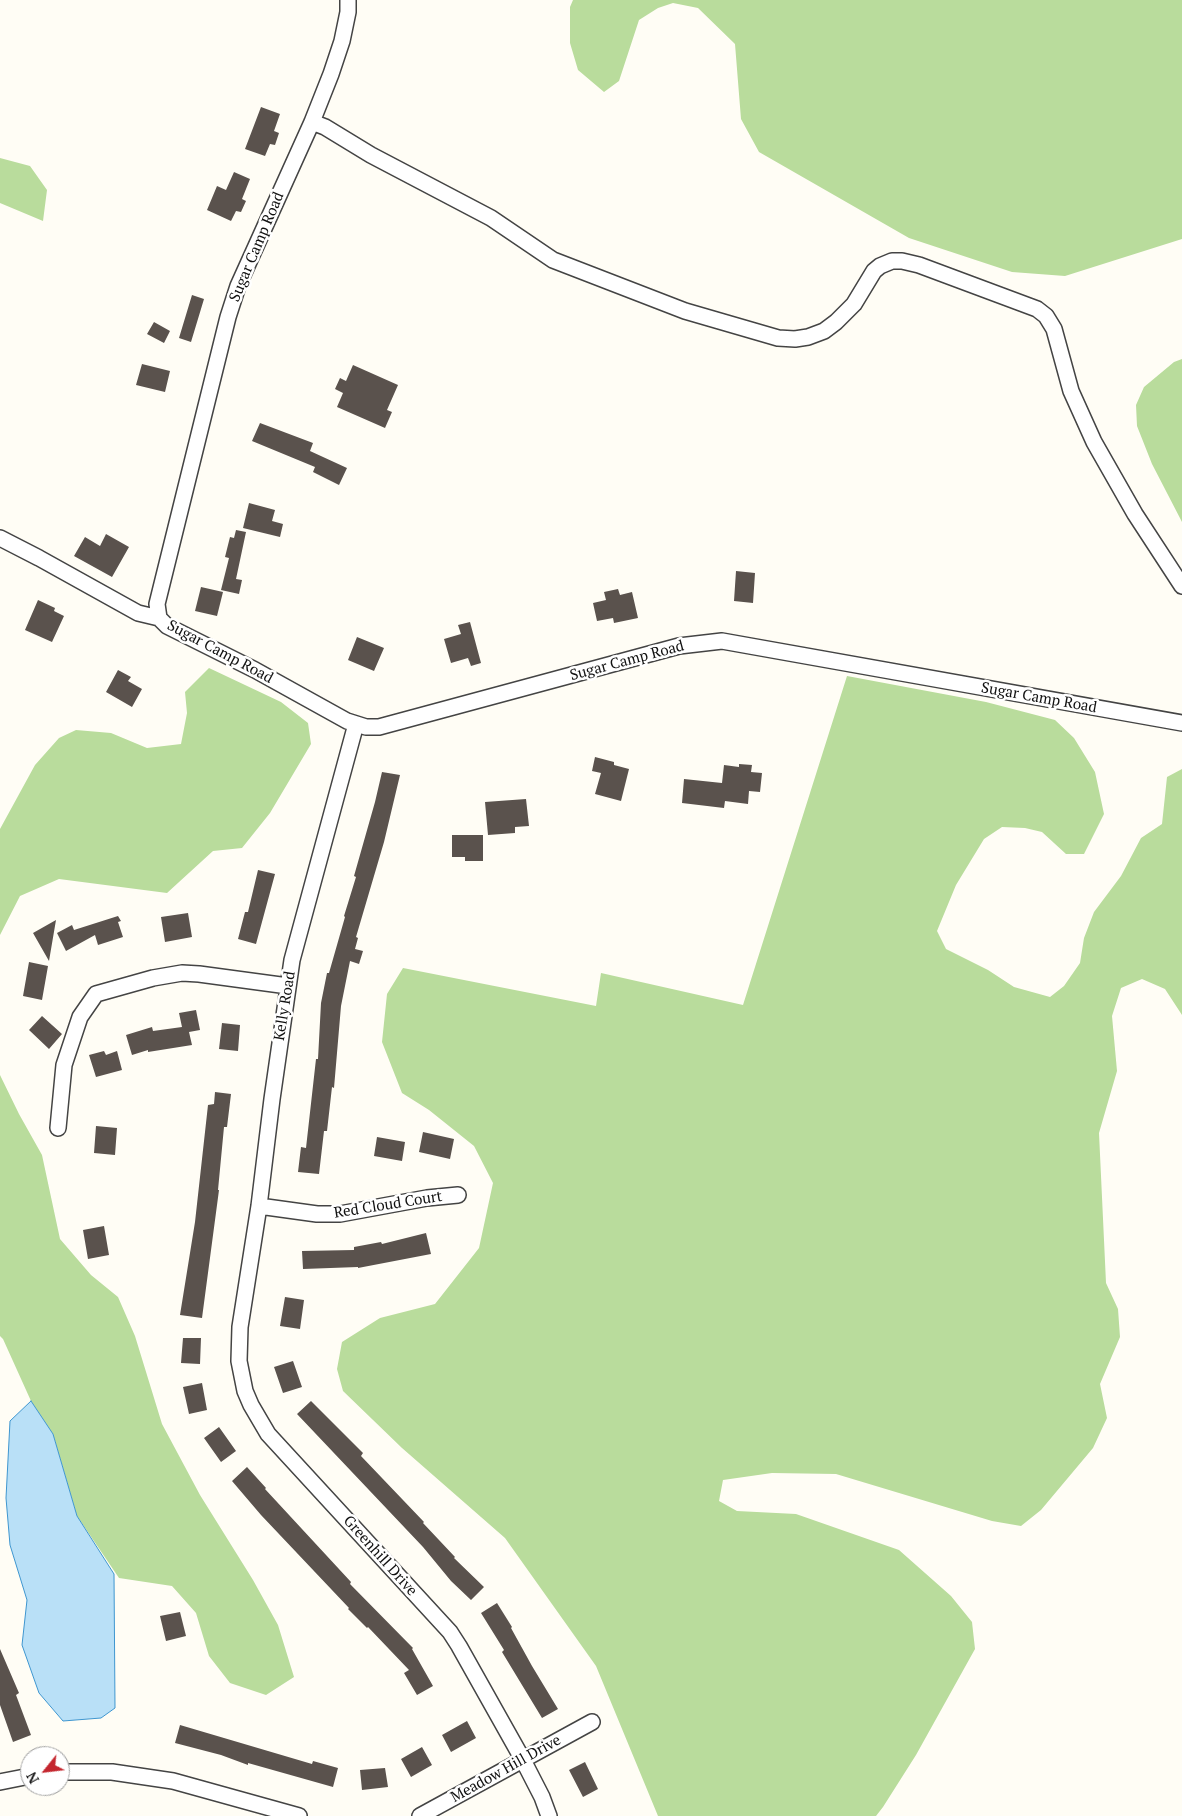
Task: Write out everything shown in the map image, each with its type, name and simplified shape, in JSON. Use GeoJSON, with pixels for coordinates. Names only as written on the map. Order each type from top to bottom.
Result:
{"type":"FeatureCollection","features":[{"type":"Feature","properties":{"kind":"street","name":"Sugar Camp Road"},"geometry":{"type":"LineString","coordinates":[[159,618],[157,604],[228,317],[238,286],[312,122],[331,74],[342,41],[348,12],[348,0]]}},
{"type":"Feature","properties":{"kind":"street"},"geometry":{"type":"LineString","coordinates":[[312,122],[325,127],[371,155],[491,218],[552,260],[685,311],[778,338],[795,340],[808,337],[836,322],[854,304],[874,271],[892,261],[919,265],[1037,309],[1046,316],[1054,329],[1071,390],[1094,442],[1135,514],[1182,586]]}},
{"type":"Feature","properties":{"kind":"street","name":"Sugar Camp Road"},"geometry":{"type":"LineString","coordinates":[[0,538],[138,613],[159,618],[167,626],[255,670],[347,721],[366,727],[379,727],[679,646],[722,641],[1182,723]]}},
{"type":"Feature","properties":{"kind":"street","name":"Kelly Road"},"geometry":{"type":"LineString","coordinates":[[246,1294],[292,960],[356,724]]}},
{"type":"Feature","properties":{"kind":"street"},"geometry":{"type":"LineString","coordinates":[[58,1128],[64,1065],[80,1017],[96,994],[153,978],[182,973],[288,986]]}},
{"type":"Feature","properties":{"kind":"street","name":"Red Cloud Court"},"geometry":{"type":"LineString","coordinates":[[259,1206],[318,1214],[340,1214],[458,1194]]}},
{"type":"Feature","properties":{"kind":"street","name":"Greenhill Drive"},"geometry":{"type":"LineString","coordinates":[[246,1294],[240,1327],[239,1361],[245,1391],[263,1427],[284,1453],[450,1632],[523,1760],[542,1797],[549,1816]]}},
{"type":"Feature","properties":{"kind":"street","name":"Meadow Hill Drive"},"geometry":{"type":"LineString","coordinates":[[420,1816],[592,1722]]}},
{"type":"Feature","properties":{"kind":"street"},"geometry":{"type":"LineString","coordinates":[[70,1772],[112,1772],[173,1782],[299,1816]]}},
{"type":"Feature","properties":{"kind":"street"},"geometry":{"type":"LineString","coordinates":[[0,1782],[20,1778]]}},
{"type":"Feature","properties":{"kind":"green space"},"geometry":{"type":"Polygon","coordinates":[[[573,0],[1182,0],[1182,239],[1065,276],[1012,272],[909,238],[759,152],[741,119],[735,44],[698,8],[673,3],[658,8],[639,20],[619,81],[604,92],[578,70],[570,43],[570,7],[573,0]]]}},
{"type":"Feature","properties":{"kind":"green space"},"geometry":{"type":"Polygon","coordinates":[[[0,158],[30,166],[47,190],[43,221],[0,203],[0,158]]]}},
{"type":"Feature","properties":{"kind":"green space"},"geometry":{"type":"Polygon","coordinates":[[[1182,359],[1182,522],[1152,464],[1137,426],[1136,405],[1144,387],[1174,362],[1182,359]]]}},
{"type":"Feature","properties":{"kind":"green space"},"geometry":{"type":"Polygon","coordinates":[[[209,668],[281,702],[308,723],[311,744],[270,813],[242,848],[213,851],[167,893],[59,879],[20,896],[0,935],[0,829],[35,765],[59,738],[76,730],[111,733],[147,748],[181,744],[187,713],[185,692],[209,668]]]}},
{"type":"Feature","properties":{"kind":"green space"},"geometry":{"type":"Polygon","coordinates":[[[847,676],[986,702],[1055,720],[1074,738],[1095,772],[1104,814],[1084,854],[1066,854],[1042,832],[1025,828],[1002,827],[984,839],[956,885],[937,931],[946,949],[988,970],[1014,987],[1050,997],[1064,986],[1080,963],[1084,938],[1094,912],[1121,876],[1141,838],[1162,824],[1167,777],[1182,769],[1182,1015],[1165,989],[1142,979],[1121,988],[1112,1016],[1117,1071],[1099,1133],[1106,1283],[1118,1309],[1120,1337],[1100,1384],[1107,1418],[1093,1448],[1041,1510],[1021,1526],[992,1521],[836,1474],[772,1473],[723,1480],[719,1501],[737,1511],[796,1514],[899,1550],[951,1596],[972,1622],[975,1649],[916,1755],[883,1807],[876,1816],[658,1816],[596,1666],[505,1538],[402,1448],[343,1391],[337,1369],[342,1342],[380,1318],[435,1304],[479,1248],[493,1183],[474,1146],[429,1110],[402,1093],[382,1042],[387,994],[403,968],[596,1006],[601,973],[743,1005],[847,676]]]}},
{"type":"Feature","properties":{"kind":"green space"},"geometry":{"type":"Polygon","coordinates":[[[0,1075],[42,1155],[60,1239],[91,1275],[118,1297],[135,1336],[162,1424],[200,1495],[253,1580],[278,1625],[294,1677],[266,1695],[230,1683],[209,1656],[196,1613],[172,1586],[119,1578],[77,1516],[53,1434],[31,1401],[0,1336],[0,1075]]]}},
{"type":"Feature","properties":{"kind":"water"},"geometry":{"type":"Polygon","coordinates":[[[31,1401],[53,1434],[77,1516],[114,1574],[115,1708],[101,1718],[63,1721],[39,1693],[22,1645],[27,1600],[10,1545],[6,1498],[10,1421],[31,1401]]]}},
{"type":"Feature","properties":{"kind":"building"},"geometry":{"type":"Polygon","coordinates":[[[261,107],[280,114],[274,131],[279,133],[275,145],[270,144],[265,156],[245,149],[261,107]]]}},
{"type":"Feature","properties":{"kind":"building"},"geometry":{"type":"Polygon","coordinates":[[[234,172],[250,179],[242,199],[246,201],[241,212],[236,211],[231,221],[207,210],[217,186],[226,190],[234,172]]]}},
{"type":"Feature","properties":{"kind":"building"},"geometry":{"type":"Polygon","coordinates":[[[192,295],[204,299],[191,342],[179,338],[192,295]]]}},
{"type":"Feature","properties":{"kind":"building"},"geometry":{"type":"Polygon","coordinates":[[[154,322],[170,331],[164,343],[147,334],[154,322]]]}},
{"type":"Feature","properties":{"kind":"building"},"geometry":{"type":"Polygon","coordinates":[[[142,364],[170,371],[165,392],[136,385],[142,364]]]}},
{"type":"Feature","properties":{"kind":"building"},"geometry":{"type":"Polygon","coordinates":[[[353,365],[398,385],[387,410],[392,412],[385,428],[337,407],[343,393],[335,389],[340,378],[346,381],[353,365]]]}},
{"type":"Feature","properties":{"kind":"building"},"geometry":{"type":"Polygon","coordinates":[[[260,423],[313,443],[310,451],[347,468],[339,485],[313,472],[315,467],[252,441],[260,423]]]}},
{"type":"Feature","properties":{"kind":"building"},"geometry":{"type":"Polygon","coordinates":[[[249,503],[275,510],[272,521],[283,524],[280,537],[243,528],[249,503]]]}},
{"type":"Feature","properties":{"kind":"building"},"geometry":{"type":"Polygon","coordinates":[[[236,530],[246,532],[236,579],[242,580],[239,594],[221,590],[229,558],[225,557],[230,537],[234,538],[236,530]]]}},
{"type":"Feature","properties":{"kind":"building"},"geometry":{"type":"Polygon","coordinates":[[[106,534],[129,547],[112,577],[74,556],[85,537],[100,546],[106,534]]]}},
{"type":"Feature","properties":{"kind":"building"},"geometry":{"type":"Polygon","coordinates":[[[736,571],[755,573],[753,603],[734,601],[736,571]]]}},
{"type":"Feature","properties":{"kind":"building"},"geometry":{"type":"Polygon","coordinates":[[[201,587],[223,592],[217,616],[195,611],[201,587]]]}},
{"type":"Feature","properties":{"kind":"building"},"geometry":{"type":"Polygon","coordinates":[[[618,589],[620,595],[632,592],[638,618],[614,623],[613,618],[597,621],[593,603],[606,600],[604,592],[618,589]]]}},
{"type":"Feature","properties":{"kind":"building"},"geometry":{"type":"Polygon","coordinates":[[[38,600],[55,608],[54,611],[64,616],[52,642],[25,630],[38,600]]]}},
{"type":"Feature","properties":{"kind":"building"},"geometry":{"type":"Polygon","coordinates":[[[470,622],[481,663],[471,666],[468,658],[451,663],[444,639],[461,634],[458,625],[470,622]]]}},
{"type":"Feature","properties":{"kind":"building"},"geometry":{"type":"Polygon","coordinates":[[[357,637],[384,648],[374,671],[348,660],[357,637]]]}},
{"type":"Feature","properties":{"kind":"building"},"geometry":{"type":"Polygon","coordinates":[[[118,670],[131,677],[128,681],[142,689],[132,707],[106,692],[118,670]]]}},
{"type":"Feature","properties":{"kind":"building"},"geometry":{"type":"Polygon","coordinates":[[[595,757],[614,762],[614,765],[629,769],[621,801],[595,794],[601,773],[592,771],[595,757]]]}},
{"type":"Feature","properties":{"kind":"building"},"geometry":{"type":"Polygon","coordinates":[[[739,764],[752,765],[751,772],[762,773],[760,792],[749,791],[748,804],[725,801],[724,808],[682,803],[684,779],[722,783],[724,765],[739,767],[739,764]]]}},
{"type":"Feature","properties":{"kind":"building"},"geometry":{"type":"Polygon","coordinates":[[[382,772],[400,775],[384,842],[356,937],[358,938],[355,949],[363,951],[359,964],[350,961],[341,1006],[334,1088],[332,1087],[327,1131],[324,1131],[319,1174],[298,1172],[301,1147],[306,1148],[316,1059],[318,1059],[321,1003],[327,973],[329,973],[356,877],[354,876],[382,772]]]}},
{"type":"Feature","properties":{"kind":"building"},"geometry":{"type":"Polygon","coordinates":[[[526,799],[529,826],[515,827],[515,833],[488,835],[485,802],[526,799]]]}},
{"type":"Feature","properties":{"kind":"building"},"geometry":{"type":"Polygon","coordinates":[[[452,835],[483,835],[483,861],[465,861],[465,857],[452,857],[452,835]]]}},
{"type":"Feature","properties":{"kind":"building"},"geometry":{"type":"Polygon","coordinates":[[[258,870],[275,874],[256,944],[238,939],[245,912],[248,912],[258,870]]]}},
{"type":"Feature","properties":{"kind":"building"},"geometry":{"type":"Polygon","coordinates":[[[188,913],[192,937],[165,942],[161,917],[188,913]]]}},
{"type":"Feature","properties":{"kind":"building"},"geometry":{"type":"Polygon","coordinates":[[[118,916],[121,921],[118,922],[123,937],[98,945],[95,935],[66,951],[57,933],[72,925],[74,930],[118,916]]]}},
{"type":"Feature","properties":{"kind":"building"},"geometry":{"type":"Polygon","coordinates":[[[56,920],[49,961],[33,933],[56,920]]]}},
{"type":"Feature","properties":{"kind":"building"},"geometry":{"type":"Polygon","coordinates":[[[29,962],[48,966],[42,1000],[23,996],[29,962]]]}},
{"type":"Feature","properties":{"kind":"building"},"geometry":{"type":"Polygon","coordinates":[[[196,1010],[200,1030],[189,1032],[192,1045],[148,1052],[148,1050],[132,1055],[126,1035],[152,1027],[153,1031],[182,1027],[179,1013],[196,1010]]]}},
{"type":"Feature","properties":{"kind":"building"},"geometry":{"type":"Polygon","coordinates":[[[42,1016],[62,1034],[49,1049],[29,1030],[42,1016]]]}},
{"type":"Feature","properties":{"kind":"building"},"geometry":{"type":"Polygon","coordinates":[[[222,1023],[240,1025],[238,1051],[219,1049],[222,1023]]]}},
{"type":"Feature","properties":{"kind":"building"},"geometry":{"type":"Polygon","coordinates":[[[104,1051],[106,1055],[117,1051],[122,1070],[96,1077],[89,1055],[104,1051]]]}},
{"type":"Feature","properties":{"kind":"building"},"geometry":{"type":"Polygon","coordinates":[[[215,1092],[231,1094],[227,1127],[224,1127],[219,1190],[202,1318],[180,1315],[195,1222],[208,1105],[214,1104],[215,1092]]]}},
{"type":"Feature","properties":{"kind":"building"},"geometry":{"type":"Polygon","coordinates":[[[96,1126],[117,1128],[115,1155],[94,1153],[96,1126]]]}},
{"type":"Feature","properties":{"kind":"building"},"geometry":{"type":"Polygon","coordinates":[[[423,1132],[454,1139],[450,1159],[419,1152],[423,1132]]]}},
{"type":"Feature","properties":{"kind":"building"},"geometry":{"type":"Polygon","coordinates":[[[377,1137],[405,1142],[402,1161],[374,1156],[377,1137]]]}},
{"type":"Feature","properties":{"kind":"building"},"geometry":{"type":"Polygon","coordinates":[[[104,1226],[109,1255],[88,1259],[83,1230],[104,1226]]]}},
{"type":"Feature","properties":{"kind":"building"},"geometry":{"type":"Polygon","coordinates":[[[426,1233],[431,1254],[358,1268],[303,1269],[302,1251],[354,1250],[354,1247],[381,1242],[382,1244],[426,1233]]]}},
{"type":"Feature","properties":{"kind":"building"},"geometry":{"type":"Polygon","coordinates":[[[285,1297],[304,1300],[300,1329],[280,1326],[285,1297]]]}},
{"type":"Feature","properties":{"kind":"building"},"geometry":{"type":"Polygon","coordinates":[[[183,1338],[201,1338],[200,1364],[181,1363],[183,1338]]]}},
{"type":"Feature","properties":{"kind":"building"},"geometry":{"type":"Polygon","coordinates":[[[293,1361],[302,1387],[283,1393],[274,1367],[293,1361]]]}},
{"type":"Feature","properties":{"kind":"building"},"geometry":{"type":"Polygon","coordinates":[[[202,1383],[207,1410],[189,1414],[183,1387],[202,1383]]]}},
{"type":"Feature","properties":{"kind":"building"},"geometry":{"type":"Polygon","coordinates":[[[311,1401],[363,1453],[361,1456],[424,1522],[454,1558],[484,1587],[471,1600],[451,1581],[423,1547],[297,1414],[311,1401]]]}},
{"type":"Feature","properties":{"kind":"building"},"geometry":{"type":"Polygon","coordinates":[[[219,1427],[236,1451],[221,1462],[204,1438],[219,1427]]]}},
{"type":"Feature","properties":{"kind":"building"},"geometry":{"type":"Polygon","coordinates":[[[247,1467],[351,1582],[350,1584],[413,1648],[433,1686],[417,1695],[404,1673],[409,1670],[348,1609],[232,1481],[247,1467]]]}},
{"type":"Feature","properties":{"kind":"building"},"geometry":{"type":"Polygon","coordinates":[[[497,1603],[558,1709],[542,1718],[481,1613],[497,1603]]]}},
{"type":"Feature","properties":{"kind":"building"},"geometry":{"type":"Polygon","coordinates":[[[180,1612],[186,1636],[166,1641],[160,1616],[180,1612]]]}},
{"type":"Feature","properties":{"kind":"building"},"geometry":{"type":"Polygon","coordinates":[[[0,1649],[19,1693],[16,1695],[31,1735],[13,1742],[0,1705],[0,1649]]]}},
{"type":"Feature","properties":{"kind":"building"},"geometry":{"type":"Polygon","coordinates":[[[467,1721],[476,1738],[451,1752],[442,1735],[467,1721]]]}},
{"type":"Feature","properties":{"kind":"building"},"geometry":{"type":"Polygon","coordinates":[[[180,1725],[312,1764],[313,1761],[338,1768],[333,1787],[248,1763],[248,1765],[221,1755],[175,1743],[180,1725]]]}},
{"type":"Feature","properties":{"kind":"building"},"geometry":{"type":"Polygon","coordinates":[[[422,1747],[432,1765],[411,1777],[401,1759],[422,1747]]]}},
{"type":"Feature","properties":{"kind":"building"},"geometry":{"type":"Polygon","coordinates":[[[585,1762],[598,1789],[583,1797],[569,1770],[585,1762]]]}},
{"type":"Feature","properties":{"kind":"building"},"geometry":{"type":"Polygon","coordinates":[[[385,1768],[388,1787],[362,1790],[360,1770],[385,1768]]]}}]}
